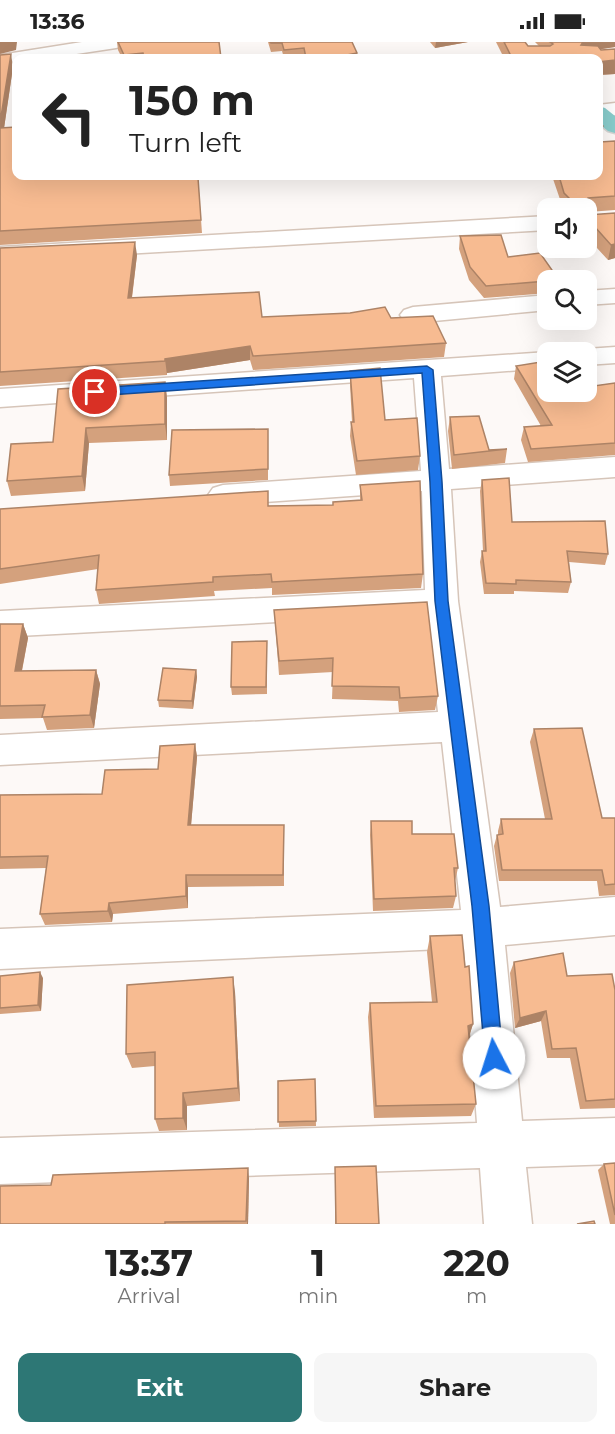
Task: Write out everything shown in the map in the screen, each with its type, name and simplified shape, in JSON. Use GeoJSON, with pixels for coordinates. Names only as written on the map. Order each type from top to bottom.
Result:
{"type":"FeatureCollection","features":[{"type":"Feature","properties":{"kind":"main road"},"geometry":{"type":"LineString","coordinates":[[603,116],[615,127]]}},
{"type":"Feature","properties":{"kind":"street"},"geometry":{"type":"LineString","coordinates":[[43,54],[116,42]]}},
{"type":"Feature","properties":{"kind":"street"},"geometry":{"type":"LineString","coordinates":[[0,254],[537,224]]}},
{"type":"Feature","properties":{"kind":"street"},"geometry":{"type":"LineString","coordinates":[[597,297],[615,296]]}},
{"type":"Feature","properties":{"kind":"street"},"geometry":{"type":"LineString","coordinates":[[413,315],[537,303]]}},
{"type":"Feature","properties":{"kind":"street"},"geometry":{"type":"LineString","coordinates":[[597,356],[615,355]]}},
{"type":"Feature","properties":{"kind":"street"},"geometry":{"type":"LineString","coordinates":[[0,398],[537,361]]}},
{"type":"Feature","properties":{"kind":"street"},"geometry":{"type":"LineString","coordinates":[[427,370],[442,601],[483,928],[508,1224]]}},
{"type":"Feature","properties":{"kind":"street"},"geometry":{"type":"LineString","coordinates":[[200,497],[436,482],[615,467]]}},
{"type":"Feature","properties":{"kind":"street"},"geometry":{"type":"LineString","coordinates":[[0,624],[442,601]]}},
{"type":"Feature","properties":{"kind":"street"},"geometry":{"type":"LineString","coordinates":[[0,750],[459,726]]}},
{"type":"Feature","properties":{"kind":"street"},"geometry":{"type":"LineString","coordinates":[[0,949],[483,928],[615,916]]}},
{"type":"Feature","properties":{"kind":"street"},"geometry":{"type":"LineString","coordinates":[[0,1161],[615,1141]]}},
{"type":"Feature","properties":{"kind":"building"},"geometry":{"type":"Polygon","coordinates":[[[118,42],[219,42],[220,54],[143,53],[124,54],[118,42]]]}},
{"type":"Feature","properties":{"kind":"building"},"geometry":{"type":"Polygon","coordinates":[[[352,42],[357,53],[305,54],[304,48],[284,50],[282,43],[271,43],[352,42]]]}},
{"type":"Feature","properties":{"kind":"building"},"geometry":{"type":"Polygon","coordinates":[[[504,42],[525,42],[528,46],[550,46],[553,44],[550,42],[583,42],[581,45],[598,46],[601,50],[615,49],[615,60],[603,61],[603,54],[510,54],[504,42]]]}},
{"type":"Feature","properties":{"kind":"building"},"geometry":{"type":"Polygon","coordinates":[[[11,54],[0,123],[0,55],[11,54]]]}},
{"type":"Feature","properties":{"kind":"building"},"geometry":{"type":"Polygon","coordinates":[[[12,127],[12,180],[198,180],[201,220],[0,231],[0,128],[12,127]]]}},
{"type":"Feature","properties":{"kind":"building"},"geometry":{"type":"Polygon","coordinates":[[[615,141],[615,196],[569,198],[564,193],[560,180],[603,180],[603,142],[615,141]]]}},
{"type":"Feature","properties":{"kind":"building"},"geometry":{"type":"Polygon","coordinates":[[[615,213],[615,244],[611,245],[597,229],[597,214],[615,213]]]}},
{"type":"Feature","properties":{"kind":"building"},"geometry":{"type":"Polygon","coordinates":[[[501,235],[508,257],[537,253],[537,258],[544,258],[552,270],[537,270],[537,282],[486,286],[470,267],[460,236],[501,235]]]}},
{"type":"Feature","properties":{"kind":"building"},"geometry":{"type":"Polygon","coordinates":[[[135,242],[128,298],[259,292],[262,317],[350,313],[385,307],[391,318],[433,316],[446,343],[253,356],[250,346],[165,359],[165,361],[0,372],[0,248],[135,242]]]}},
{"type":"Feature","properties":{"kind":"building"},"geometry":{"type":"Polygon","coordinates":[[[537,363],[537,400],[516,366],[537,363]]]}},
{"type":"Feature","properties":{"kind":"building"},"geometry":{"type":"Polygon","coordinates":[[[380,368],[385,420],[417,418],[420,456],[357,461],[351,422],[354,422],[350,371],[380,368]]]}},
{"type":"Feature","properties":{"kind":"building"},"geometry":{"type":"Polygon","coordinates":[[[165,382],[165,424],[86,428],[82,476],[7,481],[11,444],[53,442],[58,389],[165,382]]]}},
{"type":"Feature","properties":{"kind":"building"},"geometry":{"type":"Polygon","coordinates":[[[615,383],[615,443],[531,449],[524,427],[552,425],[538,402],[597,402],[597,386],[615,383]]]}},
{"type":"Feature","properties":{"kind":"building"},"geometry":{"type":"Polygon","coordinates":[[[479,416],[489,450],[507,449],[454,455],[450,417],[479,416]]]}},
{"type":"Feature","properties":{"kind":"building"},"geometry":{"type":"Polygon","coordinates":[[[268,429],[268,469],[169,475],[172,430],[268,429]]]}},
{"type":"Feature","properties":{"kind":"building"},"geometry":{"type":"Polygon","coordinates":[[[509,478],[512,522],[605,521],[608,554],[567,551],[571,582],[516,580],[516,584],[486,583],[482,551],[486,551],[482,480],[509,478]]]}},
{"type":"Feature","properties":{"kind":"building"},"geometry":{"type":"Polygon","coordinates":[[[420,481],[423,574],[272,582],[271,574],[213,577],[213,582],[96,590],[99,555],[0,569],[0,509],[268,491],[268,506],[333,505],[333,502],[362,500],[360,485],[420,481]]]}},
{"type":"Feature","properties":{"kind":"building"},"geometry":{"type":"Polygon","coordinates":[[[427,602],[438,696],[400,698],[399,687],[332,686],[333,658],[279,661],[274,610],[427,602]]]}},
{"type":"Feature","properties":{"kind":"building"},"geometry":{"type":"Polygon","coordinates":[[[0,624],[23,624],[15,671],[96,670],[90,715],[42,717],[45,705],[0,706],[0,624]]]}},
{"type":"Feature","properties":{"kind":"building"},"geometry":{"type":"Polygon","coordinates":[[[267,641],[266,687],[231,687],[232,642],[267,641]]]}},
{"type":"Feature","properties":{"kind":"building"},"geometry":{"type":"Polygon","coordinates":[[[163,668],[196,670],[192,701],[158,700],[163,668]]]}},
{"type":"Feature","properties":{"kind":"building"},"geometry":{"type":"Polygon","coordinates":[[[582,728],[602,818],[615,818],[615,884],[605,885],[602,870],[502,870],[497,835],[503,834],[501,819],[552,819],[534,729],[582,728]]]}},
{"type":"Feature","properties":{"kind":"building"},"geometry":{"type":"Polygon","coordinates":[[[195,744],[188,825],[284,825],[283,875],[186,875],[186,896],[109,903],[108,911],[40,914],[48,856],[0,857],[0,795],[102,794],[105,770],[158,769],[160,746],[195,744]]]}},
{"type":"Feature","properties":{"kind":"building"},"geometry":{"type":"Polygon","coordinates":[[[371,821],[412,821],[412,834],[454,834],[458,868],[454,868],[456,896],[374,899],[371,821]]]}},
{"type":"Feature","properties":{"kind":"building"},"geometry":{"type":"Polygon","coordinates":[[[462,935],[465,967],[469,966],[473,1024],[468,1026],[476,1104],[376,1106],[370,1003],[437,1002],[430,936],[462,935]]]}},
{"type":"Feature","properties":{"kind":"building"},"geometry":{"type":"Polygon","coordinates":[[[563,953],[567,976],[612,974],[615,990],[615,1099],[586,1101],[576,1048],[552,1049],[546,1011],[520,1018],[514,962],[563,953]]]}},
{"type":"Feature","properties":{"kind":"building"},"geometry":{"type":"Polygon","coordinates":[[[40,972],[38,1005],[0,1008],[0,976],[40,972]]]}},
{"type":"Feature","properties":{"kind":"building"},"geometry":{"type":"Polygon","coordinates":[[[233,977],[238,1088],[183,1093],[183,1118],[155,1119],[155,1052],[126,1054],[127,985],[233,977]]]}},
{"type":"Feature","properties":{"kind":"building"},"geometry":{"type":"Polygon","coordinates":[[[315,1079],[316,1121],[278,1122],[278,1081],[315,1079]]]}},
{"type":"Feature","properties":{"kind":"building"},"geometry":{"type":"Polygon","coordinates":[[[615,1163],[615,1215],[604,1164],[615,1163]]]}},
{"type":"Feature","properties":{"kind":"building"},"geometry":{"type":"Polygon","coordinates":[[[376,1166],[379,1224],[336,1224],[335,1167],[376,1166]]]}},
{"type":"Feature","properties":{"kind":"building"},"geometry":{"type":"Polygon","coordinates":[[[248,1168],[246,1221],[165,1222],[165,1224],[0,1224],[0,1186],[51,1185],[53,1175],[248,1168]]]}},
{"type":"Feature","properties":{"kind":"building"},"geometry":{"type":"Polygon","coordinates":[[[594,1221],[595,1224],[577,1224],[594,1221]]]}},
{"type":"Feature","properties":{"kind":"route"},"geometry":{"type":"LineString","coordinates":[[95,392],[427,370],[442,601],[480,906],[494,1058]]}}]}
